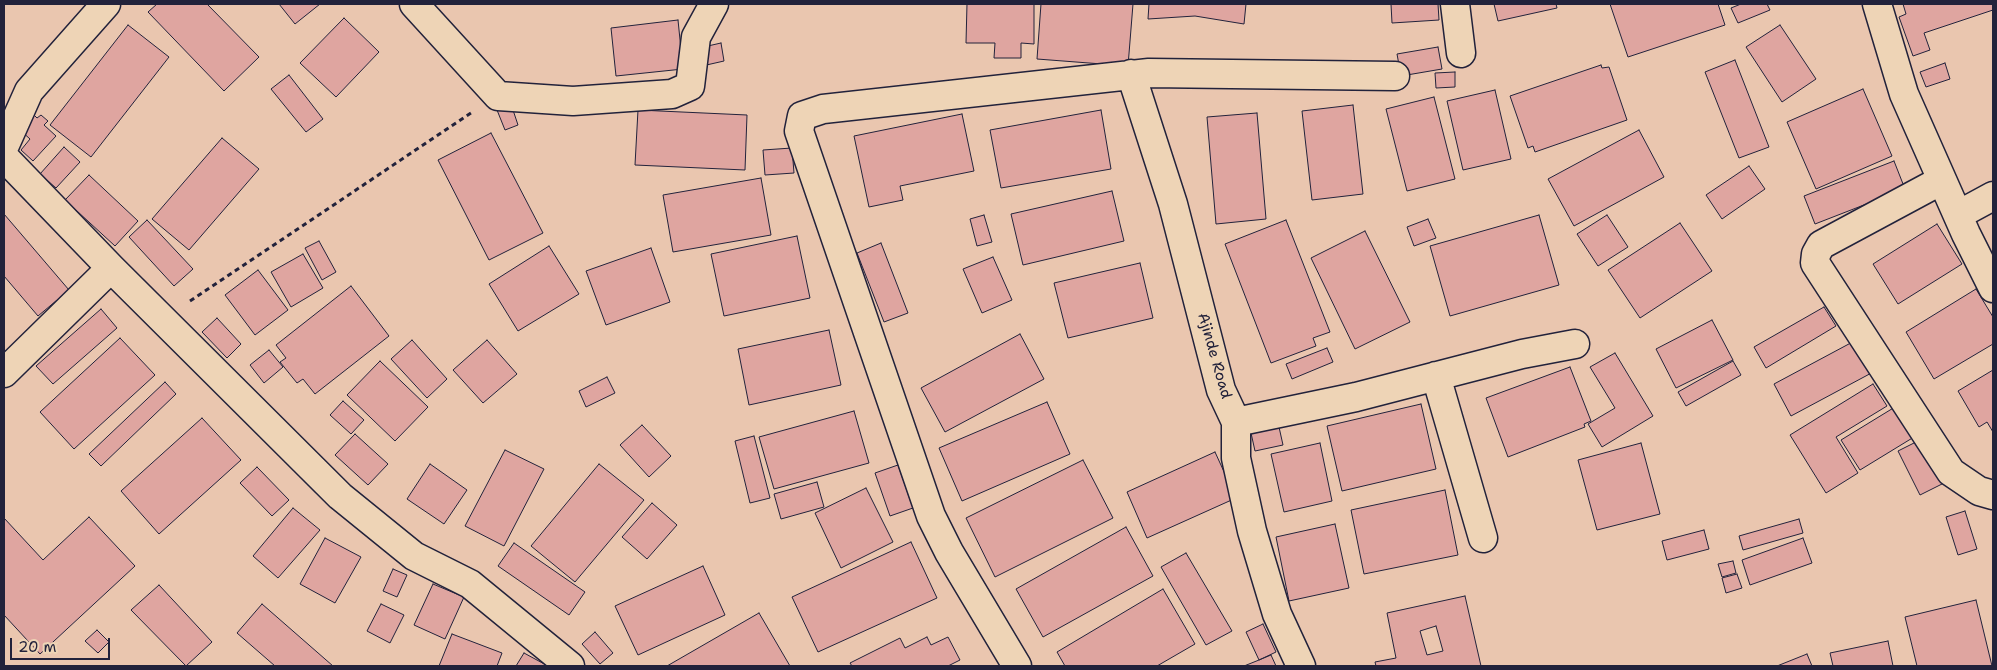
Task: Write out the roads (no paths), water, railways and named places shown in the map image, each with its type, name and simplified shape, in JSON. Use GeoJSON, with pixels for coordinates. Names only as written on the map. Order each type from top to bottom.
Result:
{"type":"FeatureCollection","features":[{"type":"Feature","properties":{"kind":"street"},"geometry":{"type":"LineString","coordinates":[[4,147],[29,91],[106,4]]}},
{"type":"Feature","properties":{"kind":"street"},"geometry":{"type":"LineString","coordinates":[[414,4],[498,96],[573,101],[672,94],[690,86],[696,37],[714,4]]}},
{"type":"Feature","properties":{"kind":"street"},"geometry":{"type":"LineString","coordinates":[[1455,4],[1461,53]]}},
{"type":"Feature","properties":{"kind":"street"},"geometry":{"type":"LineString","coordinates":[[1877,4],[1904,94],[1958,216],[1993,288]]}},
{"type":"Feature","properties":{"kind":"street"},"geometry":{"type":"LineString","coordinates":[[1017,666],[949,552],[931,516],[799,131],[802,116],[823,109],[1131,74],[1395,76]]}},
{"type":"Feature","properties":{"kind":"street","name":"Ajinde Road"},"geometry":{"type":"LineString","coordinates":[[1131,74],[1173,204],[1222,390],[1236,422],[1236,458],[1252,531],[1277,614],[1301,666]]}},
{"type":"Feature","properties":{"kind":"street"},"geometry":{"type":"LineString","coordinates":[[4,104],[29,91]]}},
{"type":"Feature","properties":{"kind":"street"},"geometry":{"type":"LineString","coordinates":[[4,157],[162,320],[340,496],[414,556],[470,584],[570,666]]}},
{"type":"Feature","properties":{"kind":"street"},"geometry":{"type":"LineString","coordinates":[[1942,180],[1821,244],[1816,254],[1816,264],[1951,472],[1979,491],[1993,496]]}},
{"type":"Feature","properties":{"kind":"street"},"geometry":{"type":"LineString","coordinates":[[1958,216],[1993,196]]}},
{"type":"Feature","properties":{"kind":"street"},"geometry":{"type":"LineString","coordinates":[[4,372],[111,268]]}},
{"type":"Feature","properties":{"kind":"street"},"geometry":{"type":"LineString","coordinates":[[1236,422],[1356,397],[1522,354],[1576,344]]}},
{"type":"Feature","properties":{"kind":"street"},"geometry":{"type":"LineString","coordinates":[[1436,376],[1483,538]]}}]}
